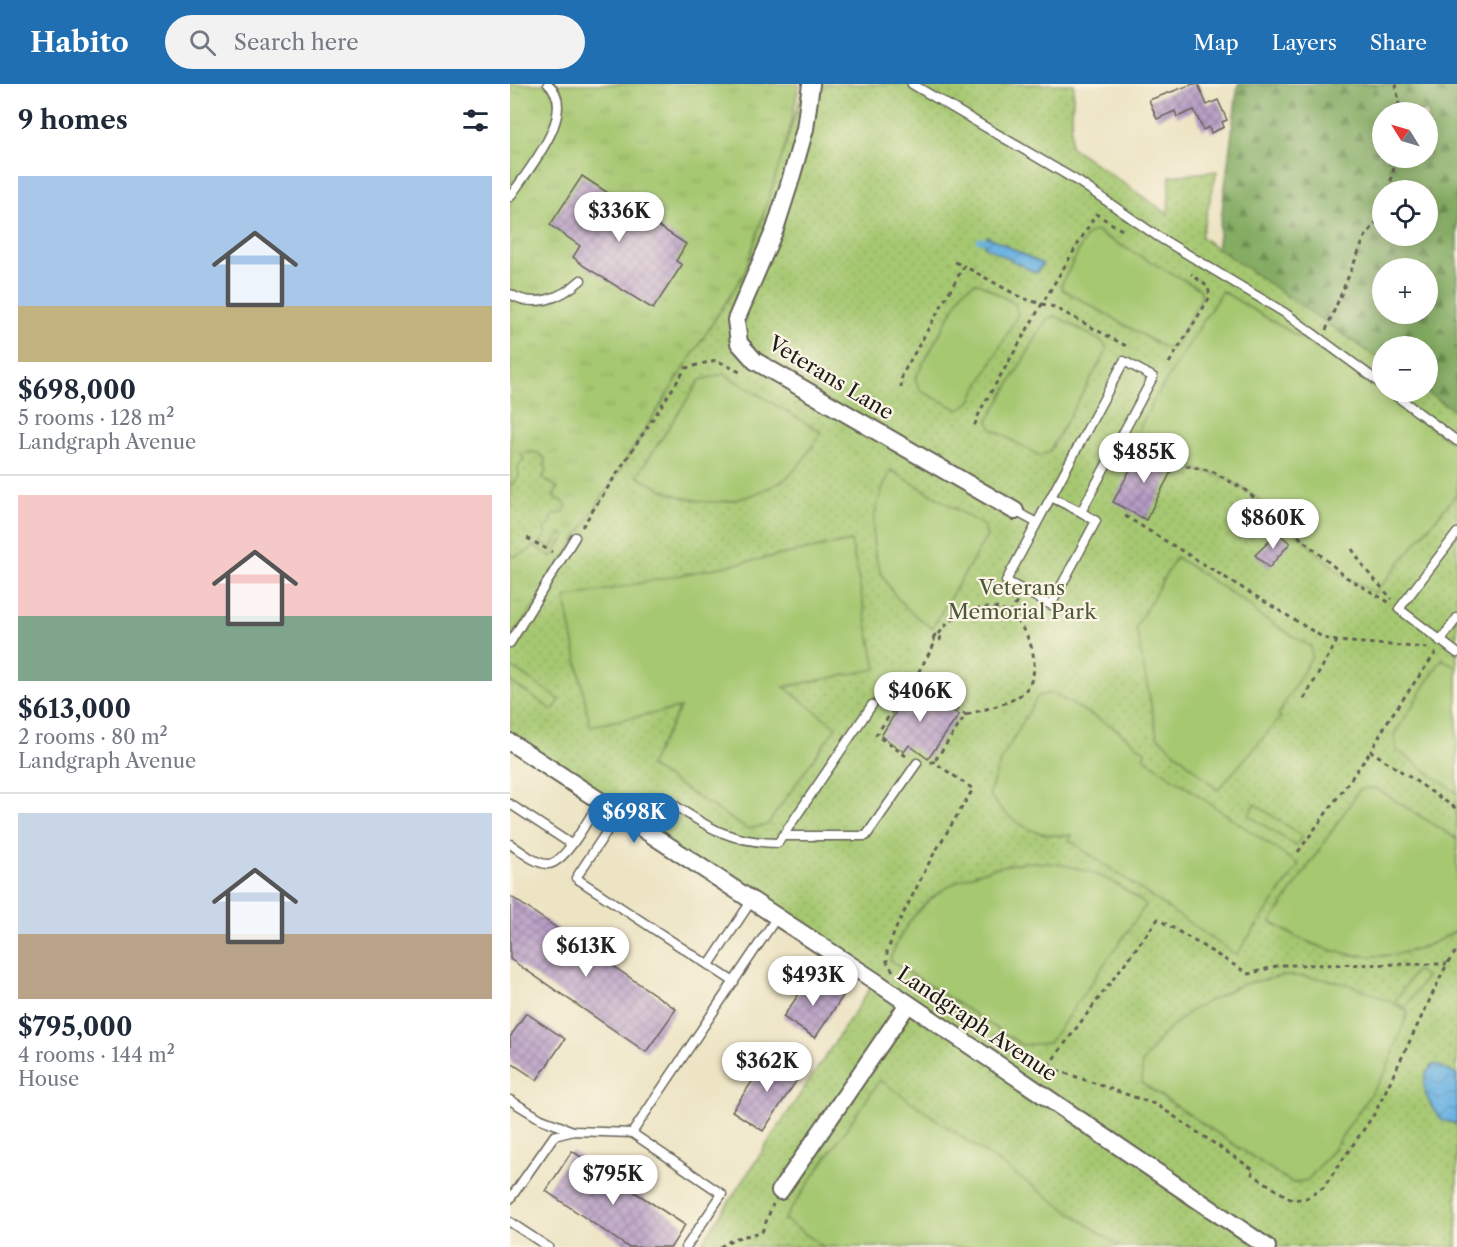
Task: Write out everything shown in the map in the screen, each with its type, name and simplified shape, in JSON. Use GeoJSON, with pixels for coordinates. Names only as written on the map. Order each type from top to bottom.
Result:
{"type":"FeatureCollection","features":[{"type":"Feature","properties":{"kind":"street","name":"Veterans Lane"},"geometry":{"type":"LineString","coordinates":[[811,84],[805,129],[775,229],[736,320],[739,343],[755,361],[1015,511]]}},
{"type":"Feature","properties":{"kind":"street","name":"Landgraph Avenue"},"geometry":{"type":"LineString","coordinates":[[510,742],[908,1004],[1267,1247]]}},
{"type":"Feature","properties":{"kind":"street"},"geometry":{"type":"LineString","coordinates":[[780,1191],[908,1004]]}},
{"type":"Feature","properties":{"kind":"lane"},"geometry":{"type":"LineString","coordinates":[[510,197],[555,126],[558,105],[555,91],[548,84]]}},
{"type":"Feature","properties":{"kind":"lane"},"geometry":{"type":"LineString","coordinates":[[912,84],[1079,182],[1157,236],[1285,313],[1372,377]]}},
{"type":"Feature","properties":{"kind":"lane"},"geometry":{"type":"LineString","coordinates":[[510,294],[533,301],[548,300],[568,291],[581,280]]}},
{"type":"Feature","properties":{"kind":"lane"},"geometry":{"type":"LineString","coordinates":[[1052,496],[1081,513],[1096,521],[1051,606],[1006,581],[1124,361],[1153,376],[1081,513]]}},
{"type":"Feature","properties":{"kind":"lane"},"geometry":{"type":"LineString","coordinates":[[1404,402],[1457,441]]}},
{"type":"Feature","properties":{"kind":"lane"},"geometry":{"type":"LineString","coordinates":[[1015,511],[1037,524]]}},
{"type":"Feature","properties":{"kind":"lane"},"geometry":{"type":"LineString","coordinates":[[1457,533],[1399,609],[1457,653]]}},
{"type":"Feature","properties":{"kind":"lane"},"geometry":{"type":"LineString","coordinates":[[510,643],[575,537]]}},
{"type":"Feature","properties":{"kind":"lane"},"geometry":{"type":"LineString","coordinates":[[1440,641],[1457,618]]}},
{"type":"Feature","properties":{"kind":"lane"},"geometry":{"type":"LineString","coordinates":[[641,828],[662,797],[712,830],[733,839],[778,843],[872,705]]}},
{"type":"Feature","properties":{"kind":"lane"},"geometry":{"type":"LineString","coordinates":[[782,836],[866,836],[917,762]]}},
{"type":"Feature","properties":{"kind":"lane"},"geometry":{"type":"LineString","coordinates":[[510,844],[540,862],[552,864],[564,855],[600,801]]}},
{"type":"Feature","properties":{"kind":"lane"},"geometry":{"type":"LineString","coordinates":[[510,804],[571,844]]}},
{"type":"Feature","properties":{"kind":"lane"},"geometry":{"type":"LineString","coordinates":[[619,813],[576,878],[734,981]]}},
{"type":"Feature","properties":{"kind":"lane"},"geometry":{"type":"LineString","coordinates":[[709,965],[752,900]]}},
{"type":"Feature","properties":{"kind":"lane"},"geometry":{"type":"LineString","coordinates":[[632,1133],[777,917]]}},
{"type":"Feature","properties":{"kind":"lane"},"geometry":{"type":"LineString","coordinates":[[510,1100],[541,1119],[574,1131]]}},
{"type":"Feature","properties":{"kind":"lane"},"geometry":{"type":"LineString","coordinates":[[510,1199],[549,1139],[574,1131],[632,1133],[722,1194],[686,1247]]}},
{"type":"Feature","properties":{"kind":"lane"},"geometry":{"type":"LineString","coordinates":[[510,1222],[548,1247]]}},
{"type":"Feature","properties":{"kind":"path"},"geometry":{"type":"LineString","coordinates":[[1396,84],[1399,102]]}},
{"type":"Feature","properties":{"kind":"path"},"geometry":{"type":"LineString","coordinates":[[974,427],[980,411],[1096,214],[1125,231]]}},
{"type":"Feature","properties":{"kind":"path"},"geometry":{"type":"LineString","coordinates":[[1322,340],[1365,237],[1372,228]]}},
{"type":"Feature","properties":{"kind":"path"},"geometry":{"type":"LineString","coordinates":[[955,262],[1022,298],[1054,307],[1130,348]]}},
{"type":"Feature","properties":{"kind":"path"},"geometry":{"type":"LineString","coordinates":[[902,388],[902,375],[964,266]]}},
{"type":"Feature","properties":{"kind":"path"},"geometry":{"type":"LineString","coordinates":[[1169,363],[1210,297],[1208,287],[1188,272]]}},
{"type":"Feature","properties":{"kind":"path"},"geometry":{"type":"LineString","coordinates":[[575,537],[686,368],[716,360],[744,374]]}},
{"type":"Feature","properties":{"kind":"path"},"geometry":{"type":"LineString","coordinates":[[1177,464],[1212,471],[1245,490],[1346,577],[1399,609]]}},
{"type":"Feature","properties":{"kind":"path"},"geometry":{"type":"LineString","coordinates":[[1125,516],[1311,631],[1336,641],[1428,648],[1440,641]]}},
{"type":"Feature","properties":{"kind":"path"},"geometry":{"type":"LineString","coordinates":[[527,538],[551,552],[555,545]]}},
{"type":"Feature","properties":{"kind":"path"},"geometry":{"type":"LineString","coordinates":[[1352,549],[1365,569],[1399,609]]}},
{"type":"Feature","properties":{"kind":"path"},"geometry":{"type":"LineString","coordinates":[[1010,614],[1018,600]]}},
{"type":"Feature","properties":{"kind":"path"},"geometry":{"type":"LineString","coordinates":[[897,975],[889,966],[886,952],[932,857],[973,789],[934,762],[917,762],[876,735],[914,680],[936,641],[934,636],[939,634],[949,620],[992,608],[1010,614],[1021,626],[1032,653],[1033,670],[1030,682],[1016,698],[966,715],[934,762]]}},
{"type":"Feature","properties":{"kind":"path"},"geometry":{"type":"LineString","coordinates":[[1304,699],[1336,641]]}},
{"type":"Feature","properties":{"kind":"path"},"geometry":{"type":"LineString","coordinates":[[1298,852],[1371,751],[1389,719],[1436,653],[1440,641]]}},
{"type":"Feature","properties":{"kind":"path"},"geometry":{"type":"LineString","coordinates":[[914,680],[966,715]]}},
{"type":"Feature","properties":{"kind":"path"},"geometry":{"type":"LineString","coordinates":[[1371,751],[1457,809]]}},
{"type":"Feature","properties":{"kind":"path"},"geometry":{"type":"LineString","coordinates":[[1048,1067],[1158,919],[1249,974],[1280,965],[1447,964]]}},
{"type":"Feature","properties":{"kind":"path"},"geometry":{"type":"LineString","coordinates":[[1003,1045],[1025,1059],[1157,1106],[1254,1170],[1252,1174],[1288,1198],[1301,1199],[1323,1188],[1375,1113],[1447,964],[1457,950]]}},
{"type":"Feature","properties":{"kind":"path"},"geometry":{"type":"LineString","coordinates":[[720,1247],[733,1239],[762,1232],[780,1191]]}},
{"type":"Feature","properties":{"kind":"green space"},"geometry":{"type":"Polygon","coordinates":[[[510,84],[799,84],[789,133],[747,284],[510,649],[510,84]]]}},
{"type":"Feature","properties":{"kind":"green space","name":"Veterans Memorial Park"},"geometry":{"type":"Polygon","coordinates":[[[805,84],[1074,84],[1070,146],[1168,214],[1170,176],[1217,171],[1201,237],[1372,354],[1372,402],[1438,402],[1438,400],[1457,412],[1457,1247],[699,1247],[875,981],[510,742],[510,643],[745,272],[805,84]]]}},
{"type":"Feature","properties":{"kind":"green space"},"geometry":{"type":"Polygon","coordinates":[[[1238,84],[1457,84],[1457,429],[1421,402],[1438,402],[1438,336],[1372,336],[1372,364],[1216,258],[1238,84]]]}},
{"type":"Feature","properties":{"kind":"green space"},"geometry":{"type":"Polygon","coordinates":[[[1095,231],[1200,289],[1202,296],[1174,347],[1165,348],[1062,289],[1062,283],[1087,235],[1095,231]]]}},
{"type":"Feature","properties":{"kind":"green space"},"geometry":{"type":"Polygon","coordinates":[[[974,283],[979,283],[1015,304],[1018,314],[970,402],[959,410],[921,391],[915,379],[963,291],[974,283]]]}},
{"type":"Feature","properties":{"kind":"green space"},"geometry":{"type":"Polygon","coordinates":[[[1222,291],[1324,352],[1372,386],[1372,402],[1395,402],[1457,446],[1457,493],[1375,593],[1343,575],[1275,513],[1236,484],[1217,475],[1200,471],[1134,439],[1156,397],[1222,291]]]}},
{"type":"Feature","properties":{"kind":"green space"},"geometry":{"type":"Polygon","coordinates":[[[1056,316],[1104,343],[1107,350],[1049,452],[1040,456],[992,429],[988,421],[1047,319],[1056,316]]]}},
{"type":"Feature","properties":{"kind":"green space"},"geometry":{"type":"Polygon","coordinates":[[[724,374],[821,432],[798,467],[788,477],[750,496],[717,502],[685,498],[637,476],[700,380],[724,374]]]}},
{"type":"Feature","properties":{"kind":"green space"},"geometry":{"type":"Polygon","coordinates":[[[538,453],[545,459],[546,472],[542,478],[558,488],[553,496],[566,504],[564,512],[553,515],[551,524],[544,529],[546,536],[540,542],[551,549],[561,533],[565,536],[552,557],[533,545],[529,551],[513,557],[510,555],[510,484],[513,484],[519,476],[518,467],[523,460],[522,454],[538,453]]]}},
{"type":"Feature","properties":{"kind":"green space"},"geometry":{"type":"Polygon","coordinates":[[[891,470],[984,526],[987,536],[932,628],[911,612],[895,595],[883,577],[876,558],[873,538],[874,516],[880,494],[891,470]]]}},
{"type":"Feature","properties":{"kind":"green space"},"geometry":{"type":"Polygon","coordinates":[[[851,541],[876,669],[784,687],[836,727],[767,825],[747,829],[649,766],[680,708],[590,726],[565,598],[851,541]]]}},
{"type":"Feature","properties":{"kind":"green space"},"geometry":{"type":"Polygon","coordinates":[[[1176,557],[1255,609],[1254,612],[1311,647],[1312,656],[1278,715],[1281,717],[1218,790],[1157,736],[1136,627],[1176,557]]]}},
{"type":"Feature","properties":{"kind":"green space"},"geometry":{"type":"Polygon","coordinates":[[[1442,659],[1457,667],[1457,793],[1397,750],[1394,735],[1442,659]]]}},
{"type":"Feature","properties":{"kind":"green space"},"geometry":{"type":"Polygon","coordinates":[[[510,666],[560,700],[553,710],[510,681],[510,666]]]}},
{"type":"Feature","properties":{"kind":"green space"},"geometry":{"type":"Polygon","coordinates":[[[1052,693],[1113,727],[1145,751],[1144,758],[1299,865],[1236,955],[1069,840],[1072,835],[1047,834],[1025,827],[1005,813],[989,794],[1000,762],[1038,696],[1052,693]]]}},
{"type":"Feature","properties":{"kind":"green space"},"geometry":{"type":"Polygon","coordinates":[[[1375,788],[1457,839],[1457,930],[1433,943],[1410,951],[1363,956],[1317,945],[1271,922],[1360,789],[1375,788]]]}},
{"type":"Feature","properties":{"kind":"green space"},"geometry":{"type":"Polygon","coordinates":[[[1255,804],[1302,836],[1296,846],[1248,815],[1255,804]]]}},
{"type":"Feature","properties":{"kind":"green space"},"geometry":{"type":"Polygon","coordinates":[[[1027,862],[1060,864],[1091,872],[1119,886],[1146,905],[1049,1043],[1022,1045],[890,960],[912,919],[926,903],[943,890],[982,872],[1027,862]]]}},
{"type":"Feature","properties":{"kind":"green space"},"geometry":{"type":"Polygon","coordinates":[[[1416,970],[1426,977],[1405,1008],[1395,1001],[1416,970]]]}},
{"type":"Feature","properties":{"kind":"green space"},"geometry":{"type":"Polygon","coordinates":[[[1282,976],[1316,978],[1348,985],[1378,996],[1408,1012],[1386,1071],[1334,1148],[1308,1180],[1292,1183],[1142,1083],[1142,1063],[1163,1035],[1190,1011],[1240,985],[1282,976]]]}},
{"type":"Feature","properties":{"kind":"green space"},"geometry":{"type":"Polygon","coordinates":[[[880,1080],[1120,1247],[824,1247],[784,1219],[880,1080]]]}},
{"type":"Feature","properties":{"kind":"water"},"geometry":{"type":"Polygon","coordinates":[[[987,236],[1043,264],[1036,273],[984,246],[987,236]]]}},
{"type":"Feature","properties":{"kind":"water"},"geometry":{"type":"Polygon","coordinates":[[[1435,1064],[1457,1075],[1457,1124],[1442,1120],[1432,1107],[1425,1092],[1425,1077],[1428,1070],[1435,1064]]]}},
{"type":"Feature","properties":{"kind":"building"},"geometry":{"type":"Polygon","coordinates":[[[1198,84],[1207,105],[1218,100],[1227,120],[1222,122],[1224,127],[1211,133],[1209,127],[1203,130],[1194,110],[1177,117],[1175,111],[1157,119],[1149,100],[1198,84]]]}},
{"type":"Feature","properties":{"kind":"building"},"geometry":{"type":"Polygon","coordinates":[[[582,176],[686,244],[676,261],[682,265],[653,309],[584,266],[573,257],[580,246],[550,225],[582,176]]]}},
{"type":"Feature","properties":{"kind":"building"},"geometry":{"type":"Polygon","coordinates":[[[1141,449],[1174,466],[1146,520],[1113,502],[1141,449]]]}},
{"type":"Feature","properties":{"kind":"building"},"geometry":{"type":"Polygon","coordinates":[[[1278,533],[1290,543],[1269,568],[1255,555],[1278,533]]]}},
{"type":"Feature","properties":{"kind":"building"},"geometry":{"type":"Polygon","coordinates":[[[913,684],[959,715],[928,759],[909,745],[904,752],[881,736],[913,684]]]}},
{"type":"Feature","properties":{"kind":"building"},"geometry":{"type":"Polygon","coordinates":[[[510,896],[676,1009],[646,1052],[510,959],[510,896]]]}},
{"type":"Feature","properties":{"kind":"building"},"geometry":{"type":"Polygon","coordinates":[[[812,975],[843,996],[815,1038],[783,1017],[812,975]]]}},
{"type":"Feature","properties":{"kind":"building"},"geometry":{"type":"Polygon","coordinates":[[[526,1013],[565,1039],[537,1080],[510,1062],[510,1037],[526,1013]]]}},
{"type":"Feature","properties":{"kind":"building"},"geometry":{"type":"Polygon","coordinates":[[[771,1054],[801,1074],[763,1131],[732,1111],[771,1054]]]}},
{"type":"Feature","properties":{"kind":"building"},"geometry":{"type":"Polygon","coordinates":[[[572,1151],[685,1225],[671,1247],[628,1247],[546,1191],[572,1151]]]}},
{"type":"Feature","properties":{"kind":"waterway"},"geometry":{"type":"LineString","coordinates":[[979,240],[985,240]]}}]}
